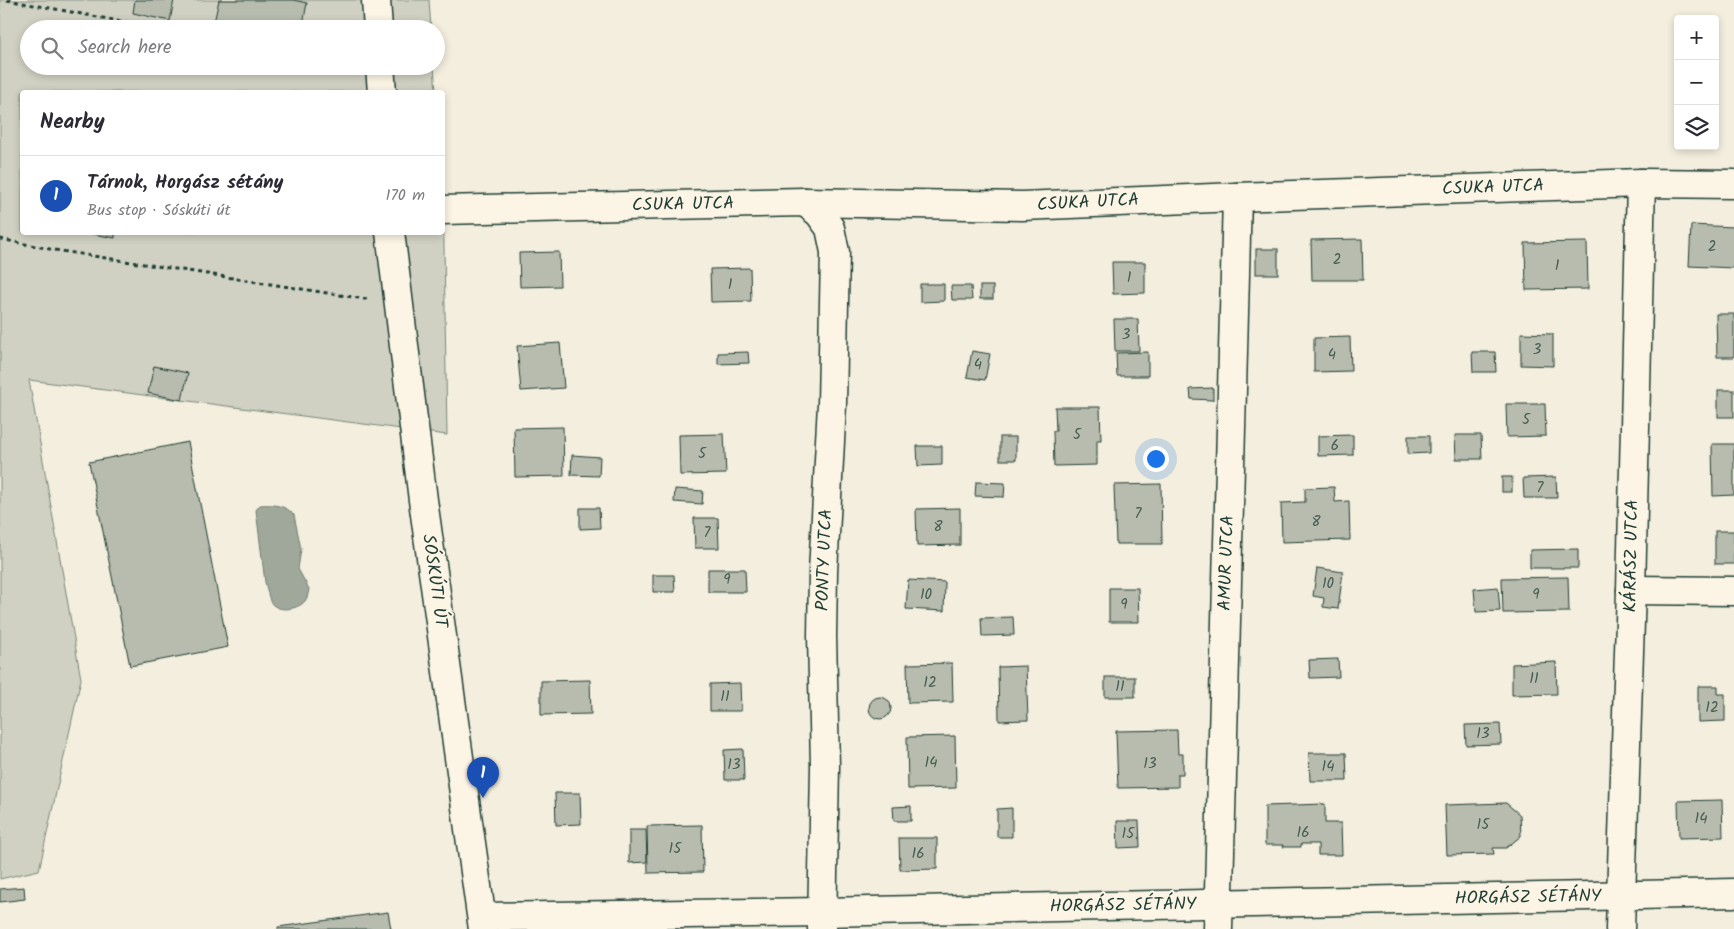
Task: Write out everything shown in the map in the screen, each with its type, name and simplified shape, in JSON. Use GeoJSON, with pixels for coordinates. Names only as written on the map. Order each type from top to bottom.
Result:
{"type":"FeatureCollection","features":[{"type":"Feature","properties":{"kind":"street"},"geometry":{"type":"LineString","coordinates":[[376,0],[377,20]]}},
{"type":"Feature","properties":{"kind":"street"},"geometry":{"type":"LineString","coordinates":[[381,75],[382,90]]}},
{"type":"Feature","properties":{"kind":"street","name":"CSUKA UTCA"},"geometry":{"type":"LineString","coordinates":[[445,210],[805,202],[1022,206],[1238,196],[1641,183],[1734,184]]}},
{"type":"Feature","properties":{"kind":"street","name":"KÁRÁSZ UTCA"},"geometry":{"type":"LineString","coordinates":[[1620,929],[1641,183]]}},
{"type":"Feature","properties":{"kind":"street","name":"AMUR UTCA"},"geometry":{"type":"LineString","coordinates":[[1218,916],[1238,196]]}},
{"type":"Feature","properties":{"kind":"street","name":"PONTY UTCA"},"geometry":{"type":"LineString","coordinates":[[805,202],[819,213],[830,228],[835,252],[832,404],[823,572],[822,636],[825,766],[822,921]]}},
{"type":"Feature","properties":{"kind":"street","name":"SÓSKÚTI ÚT"},"geometry":{"type":"LineString","coordinates":[[390,235],[423,500],[482,923]]}},
{"type":"Feature","properties":{"kind":"street"},"geometry":{"type":"LineString","coordinates":[[1631,590],[1734,591]]}},
{"type":"Feature","properties":{"kind":"street","name":"HORGÁSZ SÉTÁNY"},"geometry":{"type":"LineString","coordinates":[[482,923],[1218,916],[1621,896],[1734,894]]}},
{"type":"Feature","properties":{"kind":"path"},"geometry":{"type":"LineString","coordinates":[[7,0],[114,20]]}},
{"type":"Feature","properties":{"kind":"path"},"geometry":{"type":"LineString","coordinates":[[0,239],[55,250],[365,299],[397,289]]}},
{"type":"Feature","properties":{"kind":"shaded area"},"geometry":{"type":"Polygon","coordinates":[[[0,0],[429,0],[430,20],[20,20],[20,75],[435,75],[436,90],[20,90],[20,235],[444,235],[447,435],[29,380],[81,679],[39,870],[0,879],[0,0]]]}},
{"type":"Feature","properties":{"kind":"shaded area"},"geometry":{"type":"Polygon","coordinates":[[[260,505],[278,506],[287,509],[294,515],[301,549],[298,569],[309,589],[305,601],[292,608],[282,609],[273,605],[270,601],[265,582],[256,510],[260,505]]]}},
{"type":"Feature","properties":{"kind":"building"},"geometry":{"type":"Polygon","coordinates":[[[135,0],[174,0],[170,20],[133,13],[135,0]]]}},
{"type":"Feature","properties":{"kind":"building"},"geometry":{"type":"Polygon","coordinates":[[[219,0],[293,0],[307,3],[304,20],[215,20],[219,0]]]}},
{"type":"Feature","properties":{"kind":"building"},"geometry":{"type":"Polygon","coordinates":[[[1691,225],[1734,227],[1734,268],[1689,266],[1691,225]]]}},
{"type":"Feature","properties":{"kind":"building"},"geometry":{"type":"Polygon","coordinates":[[[98,235],[115,235],[115,238],[98,235]]]}},
{"type":"Feature","properties":{"kind":"building"},"geometry":{"type":"Polygon","coordinates":[[[1362,239],[1363,280],[1312,280],[1311,240],[1362,239]]]}},
{"type":"Feature","properties":{"kind":"building"},"geometry":{"type":"Polygon","coordinates":[[[1587,242],[1588,289],[1526,290],[1525,243],[1587,242]]]}},
{"type":"Feature","properties":{"kind":"building"},"geometry":{"type":"Polygon","coordinates":[[[1256,249],[1278,249],[1278,274],[1256,274],[1256,249]]]}},
{"type":"Feature","properties":{"kind":"building"},"geometry":{"type":"Polygon","coordinates":[[[559,252],[560,286],[520,287],[519,253],[559,252]]]}},
{"type":"Feature","properties":{"kind":"building"},"geometry":{"type":"Polygon","coordinates":[[[1112,262],[1145,262],[1145,293],[1113,294],[1112,262]]]}},
{"type":"Feature","properties":{"kind":"building"},"geometry":{"type":"Polygon","coordinates":[[[750,268],[751,301],[711,302],[710,269],[750,268]]]}},
{"type":"Feature","properties":{"kind":"building"},"geometry":{"type":"Polygon","coordinates":[[[920,284],[944,284],[944,301],[920,302],[920,284]]]}},
{"type":"Feature","properties":{"kind":"building"},"geometry":{"type":"Polygon","coordinates":[[[951,286],[971,286],[972,300],[952,300],[951,286]]]}},
{"type":"Feature","properties":{"kind":"building"},"geometry":{"type":"Polygon","coordinates":[[[980,286],[993,286],[993,299],[980,299],[980,286]]]}},
{"type":"Feature","properties":{"kind":"building"},"geometry":{"type":"Polygon","coordinates":[[[1716,314],[1734,314],[1734,357],[1717,357],[1716,314]]]}},
{"type":"Feature","properties":{"kind":"building"},"geometry":{"type":"Polygon","coordinates":[[[1114,319],[1138,319],[1139,351],[1115,351],[1114,319]]]}},
{"type":"Feature","properties":{"kind":"building"},"geometry":{"type":"Polygon","coordinates":[[[1521,333],[1553,334],[1553,366],[1521,365],[1521,333]]]}},
{"type":"Feature","properties":{"kind":"building"},"geometry":{"type":"Polygon","coordinates":[[[1350,337],[1351,371],[1314,372],[1314,338],[1350,337]]]}},
{"type":"Feature","properties":{"kind":"building"},"geometry":{"type":"Polygon","coordinates":[[[560,343],[564,388],[521,391],[517,346],[560,343]]]}},
{"type":"Feature","properties":{"kind":"building"},"geometry":{"type":"Polygon","coordinates":[[[972,351],[990,354],[985,380],[967,377],[972,351]]]}},
{"type":"Feature","properties":{"kind":"building"},"geometry":{"type":"Polygon","coordinates":[[[748,352],[749,363],[718,364],[718,353],[748,352]]]}},
{"type":"Feature","properties":{"kind":"building"},"geometry":{"type":"Polygon","coordinates":[[[1148,352],[1148,376],[1117,376],[1116,353],[1148,352]]]}},
{"type":"Feature","properties":{"kind":"building"},"geometry":{"type":"Polygon","coordinates":[[[1472,352],[1495,352],[1496,372],[1473,372],[1472,352]]]}},
{"type":"Feature","properties":{"kind":"building"},"geometry":{"type":"Polygon","coordinates":[[[154,366],[188,373],[182,400],[148,393],[154,366]]]}},
{"type":"Feature","properties":{"kind":"building"},"geometry":{"type":"Polygon","coordinates":[[[1213,388],[1213,400],[1191,399],[1190,389],[1213,388]]]}},
{"type":"Feature","properties":{"kind":"building"},"geometry":{"type":"Polygon","coordinates":[[[1718,390],[1734,390],[1734,417],[1718,417],[1718,390]]]}},
{"type":"Feature","properties":{"kind":"building"},"geometry":{"type":"Polygon","coordinates":[[[1506,404],[1545,404],[1546,436],[1507,437],[1506,404]]]}},
{"type":"Feature","properties":{"kind":"building"},"geometry":{"type":"Polygon","coordinates":[[[1055,407],[1100,407],[1101,440],[1097,440],[1097,465],[1054,466],[1053,431],[1056,431],[1055,407]]]}},
{"type":"Feature","properties":{"kind":"building"},"geometry":{"type":"Polygon","coordinates":[[[563,427],[564,476],[515,477],[514,428],[563,427]]]}},
{"type":"Feature","properties":{"kind":"building"},"geometry":{"type":"Polygon","coordinates":[[[724,434],[726,474],[680,475],[679,435],[724,434]]]}},
{"type":"Feature","properties":{"kind":"building"},"geometry":{"type":"Polygon","coordinates":[[[1353,435],[1353,455],[1318,456],[1318,436],[1353,435]]]}},
{"type":"Feature","properties":{"kind":"building"},"geometry":{"type":"Polygon","coordinates":[[[1455,435],[1481,435],[1482,459],[1456,459],[1455,435]]]}},
{"type":"Feature","properties":{"kind":"building"},"geometry":{"type":"Polygon","coordinates":[[[1408,436],[1429,436],[1429,453],[1408,454],[1408,436]]]}},
{"type":"Feature","properties":{"kind":"building"},"geometry":{"type":"Polygon","coordinates":[[[1000,437],[1016,437],[1016,460],[1000,460],[1000,437]]]}},
{"type":"Feature","properties":{"kind":"building"},"geometry":{"type":"Polygon","coordinates":[[[188,442],[228,647],[130,666],[89,462],[188,442]]]}},
{"type":"Feature","properties":{"kind":"building"},"geometry":{"type":"Polygon","coordinates":[[[1712,444],[1734,444],[1734,495],[1713,496],[1712,444]]]}},
{"type":"Feature","properties":{"kind":"building"},"geometry":{"type":"Polygon","coordinates":[[[917,446],[942,446],[942,465],[918,466],[917,446]]]}},
{"type":"Feature","properties":{"kind":"building"},"geometry":{"type":"Polygon","coordinates":[[[572,455],[600,457],[599,476],[571,475],[572,455]]]}},
{"type":"Feature","properties":{"kind":"building"},"geometry":{"type":"Polygon","coordinates":[[[1502,477],[1512,477],[1512,492],[1502,492],[1502,477]]]}},
{"type":"Feature","properties":{"kind":"building"},"geometry":{"type":"Polygon","coordinates":[[[1556,477],[1557,498],[1524,498],[1523,478],[1556,477]]]}},
{"type":"Feature","properties":{"kind":"building"},"geometry":{"type":"Polygon","coordinates":[[[976,482],[1005,483],[1004,497],[975,496],[976,482]]]}},
{"type":"Feature","properties":{"kind":"building"},"geometry":{"type":"Polygon","coordinates":[[[1161,484],[1162,544],[1116,544],[1114,485],[1161,484]]]}},
{"type":"Feature","properties":{"kind":"building"},"geometry":{"type":"Polygon","coordinates":[[[1334,487],[1335,502],[1349,501],[1350,540],[1282,542],[1281,503],[1305,502],[1305,488],[1334,487]]]}},
{"type":"Feature","properties":{"kind":"building"},"geometry":{"type":"Polygon","coordinates":[[[675,489],[703,491],[702,504],[674,502],[675,489]]]}},
{"type":"Feature","properties":{"kind":"building"},"geometry":{"type":"Polygon","coordinates":[[[580,508],[599,508],[600,528],[580,529],[580,508]]]}},
{"type":"Feature","properties":{"kind":"building"},"geometry":{"type":"Polygon","coordinates":[[[960,508],[960,545],[917,546],[916,509],[960,508]]]}},
{"type":"Feature","properties":{"kind":"building"},"geometry":{"type":"Polygon","coordinates":[[[694,518],[718,518],[719,548],[695,548],[694,518]]]}},
{"type":"Feature","properties":{"kind":"building"},"geometry":{"type":"Polygon","coordinates":[[[1715,531],[1734,531],[1734,564],[1715,564],[1715,531]]]}},
{"type":"Feature","properties":{"kind":"building"},"geometry":{"type":"Polygon","coordinates":[[[1578,549],[1578,568],[1530,568],[1530,550],[1578,549]]]}},
{"type":"Feature","properties":{"kind":"building"},"geometry":{"type":"Polygon","coordinates":[[[1317,568],[1343,572],[1338,609],[1323,607],[1324,598],[1313,596],[1317,568]]]}},
{"type":"Feature","properties":{"kind":"building"},"geometry":{"type":"Polygon","coordinates":[[[708,569],[745,569],[746,592],[708,592],[708,569]]]}},
{"type":"Feature","properties":{"kind":"building"},"geometry":{"type":"Polygon","coordinates":[[[653,575],[674,575],[675,592],[653,592],[653,575]]]}},
{"type":"Feature","properties":{"kind":"building"},"geometry":{"type":"Polygon","coordinates":[[[1568,577],[1569,612],[1503,613],[1502,578],[1568,577]]]}},
{"type":"Feature","properties":{"kind":"building"},"geometry":{"type":"Polygon","coordinates":[[[908,580],[945,582],[944,611],[906,609],[908,580]]]}},
{"type":"Feature","properties":{"kind":"building"},"geometry":{"type":"Polygon","coordinates":[[[1498,587],[1500,611],[1476,612],[1474,589],[1498,587]]]}},
{"type":"Feature","properties":{"kind":"building"},"geometry":{"type":"Polygon","coordinates":[[[1109,588],[1138,588],[1139,622],[1109,622],[1109,588]]]}},
{"type":"Feature","properties":{"kind":"building"},"geometry":{"type":"Polygon","coordinates":[[[1013,617],[1014,635],[982,636],[981,618],[1013,617]]]}},
{"type":"Feature","properties":{"kind":"building"},"geometry":{"type":"Polygon","coordinates":[[[1338,659],[1339,677],[1310,678],[1309,660],[1338,659]]]}},
{"type":"Feature","properties":{"kind":"building"},"geometry":{"type":"Polygon","coordinates":[[[1556,662],[1557,694],[1512,695],[1512,664],[1556,662]]]}},
{"type":"Feature","properties":{"kind":"building"},"geometry":{"type":"Polygon","coordinates":[[[952,663],[953,702],[908,703],[907,664],[952,663]]]}},
{"type":"Feature","properties":{"kind":"building"},"geometry":{"type":"Polygon","coordinates":[[[1026,666],[1028,720],[999,721],[998,667],[1026,666]]]}},
{"type":"Feature","properties":{"kind":"building"},"geometry":{"type":"Polygon","coordinates":[[[1105,677],[1135,677],[1135,697],[1105,697],[1105,677]]]}},
{"type":"Feature","properties":{"kind":"building"},"geometry":{"type":"Polygon","coordinates":[[[590,680],[591,714],[541,715],[541,681],[590,680]]]}},
{"type":"Feature","properties":{"kind":"building"},"geometry":{"type":"Polygon","coordinates":[[[740,683],[741,711],[710,711],[710,684],[740,683]]]}},
{"type":"Feature","properties":{"kind":"building"},"geometry":{"type":"Polygon","coordinates":[[[1698,686],[1718,686],[1718,694],[1725,694],[1725,721],[1698,722],[1698,686]]]}},
{"type":"Feature","properties":{"kind":"building"},"geometry":{"type":"Polygon","coordinates":[[[880,697],[888,700],[891,708],[888,716],[880,719],[872,716],[869,708],[872,700],[880,697]]]}},
{"type":"Feature","properties":{"kind":"building"},"geometry":{"type":"Polygon","coordinates":[[[1500,724],[1501,744],[1466,745],[1465,725],[1500,724]]]}},
{"type":"Feature","properties":{"kind":"building"},"geometry":{"type":"Polygon","coordinates":[[[1177,730],[1178,754],[1183,754],[1183,774],[1178,774],[1178,787],[1118,788],[1116,731],[1177,730]]]}},
{"type":"Feature","properties":{"kind":"building"},"geometry":{"type":"Polygon","coordinates":[[[955,736],[956,788],[908,789],[907,737],[955,736]]]}},
{"type":"Feature","properties":{"kind":"building"},"geometry":{"type":"Polygon","coordinates":[[[743,749],[744,780],[725,780],[724,750],[743,749]]]}},
{"type":"Feature","properties":{"kind":"building"},"geometry":{"type":"Polygon","coordinates":[[[1309,753],[1346,753],[1347,781],[1310,781],[1309,753]]]}},
{"type":"Feature","properties":{"kind":"building"},"geometry":{"type":"Polygon","coordinates":[[[555,793],[580,793],[581,824],[556,825],[555,793]]]}},
{"type":"Feature","properties":{"kind":"building"},"geometry":{"type":"Polygon","coordinates":[[[1722,800],[1723,837],[1679,838],[1678,801],[1722,800]]]}},
{"type":"Feature","properties":{"kind":"building"},"geometry":{"type":"Polygon","coordinates":[[[1506,803],[1520,815],[1521,836],[1506,848],[1493,848],[1494,854],[1447,855],[1445,805],[1506,803]]]}},
{"type":"Feature","properties":{"kind":"building"},"geometry":{"type":"Polygon","coordinates":[[[1325,804],[1325,823],[1341,823],[1342,855],[1318,855],[1318,844],[1301,844],[1301,847],[1265,845],[1265,806],[1325,804]]]}},
{"type":"Feature","properties":{"kind":"building"},"geometry":{"type":"Polygon","coordinates":[[[911,806],[911,821],[894,821],[893,807],[911,806]]]}},
{"type":"Feature","properties":{"kind":"building"},"geometry":{"type":"Polygon","coordinates":[[[1012,808],[1012,837],[997,837],[997,809],[1012,808]]]}},
{"type":"Feature","properties":{"kind":"building"},"geometry":{"type":"Polygon","coordinates":[[[1117,821],[1139,821],[1140,847],[1118,848],[1117,821]]]}},
{"type":"Feature","properties":{"kind":"building"},"geometry":{"type":"Polygon","coordinates":[[[702,825],[703,872],[648,873],[647,826],[702,825]]]}},
{"type":"Feature","properties":{"kind":"building"},"geometry":{"type":"Polygon","coordinates":[[[629,830],[646,830],[647,862],[629,863],[629,830]]]}},
{"type":"Feature","properties":{"kind":"building"},"geometry":{"type":"Polygon","coordinates":[[[899,838],[937,838],[937,869],[900,870],[899,838]]]}},
{"type":"Feature","properties":{"kind":"building"},"geometry":{"type":"Polygon","coordinates":[[[24,887],[25,899],[0,902],[0,889],[24,887]]]}},
{"type":"Feature","properties":{"kind":"building"},"geometry":{"type":"Polygon","coordinates":[[[388,912],[391,929],[278,929],[278,927],[388,912]]]}},
{"type":"Feature","properties":{"kind":"place","name":"Tárnok, Horgász sétány"},"geometry":{"type":"Point","coordinates":[483,798]}}]}
